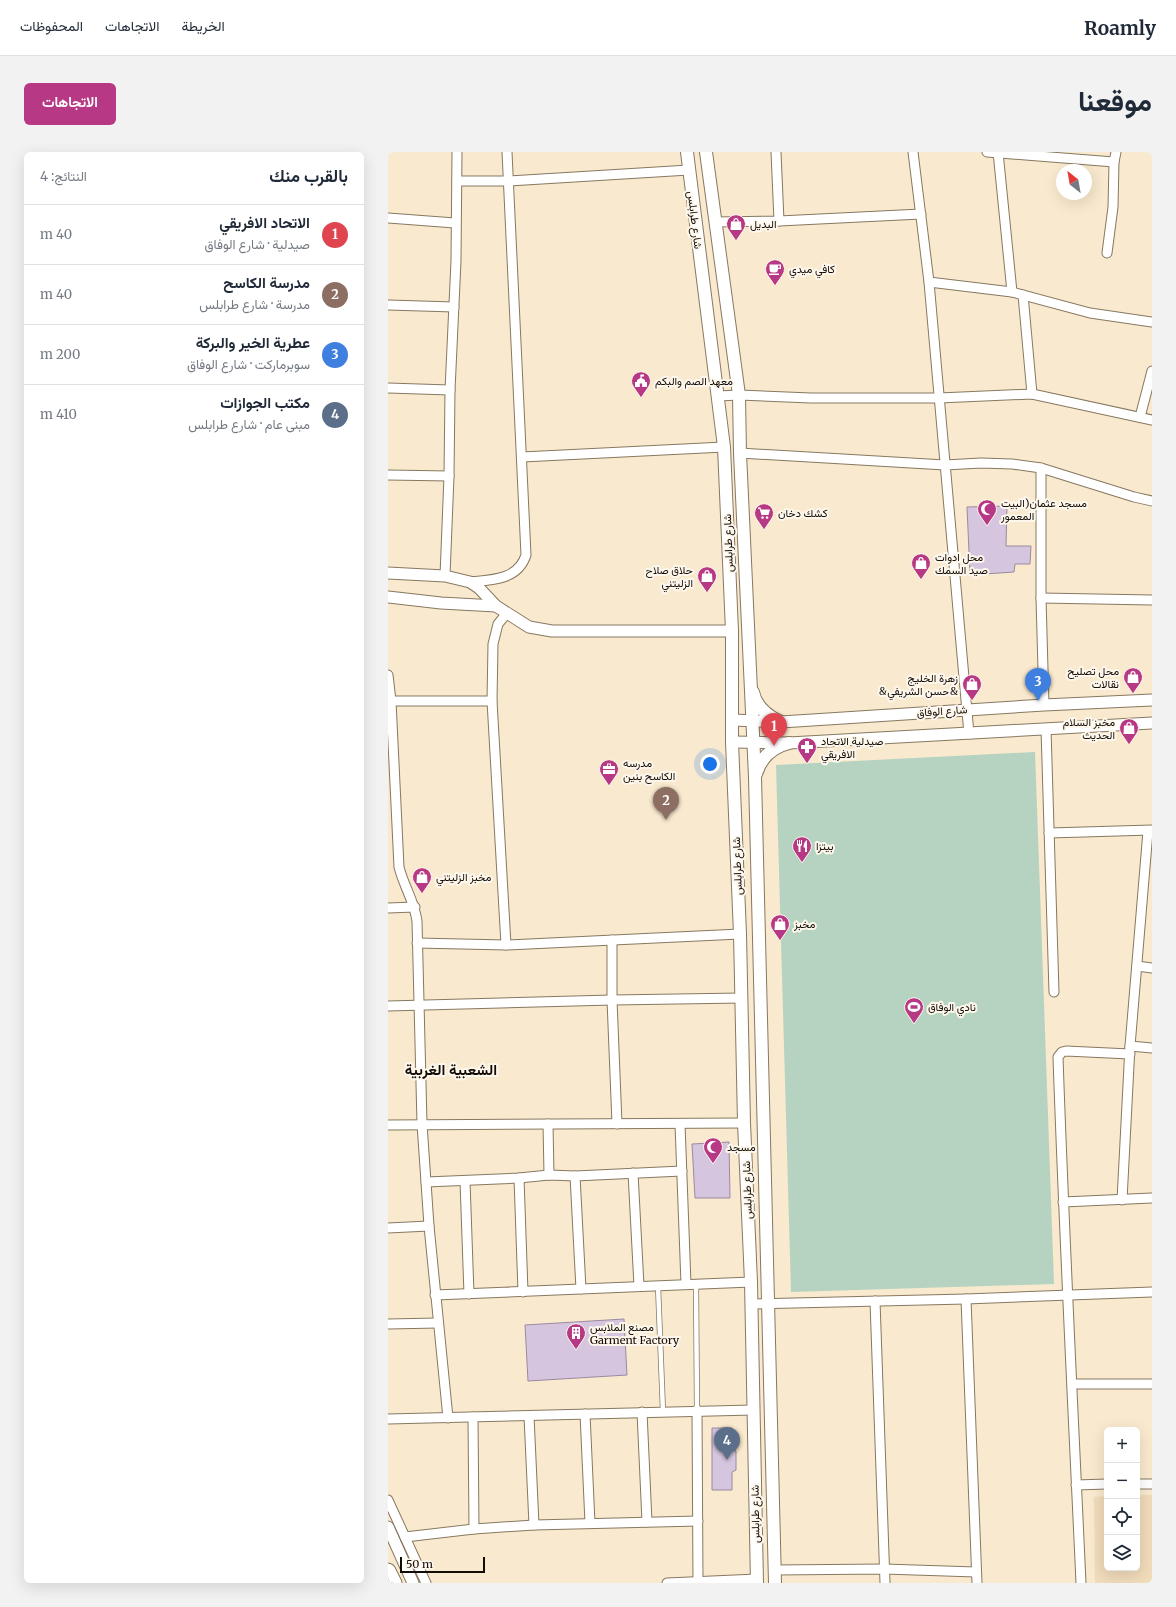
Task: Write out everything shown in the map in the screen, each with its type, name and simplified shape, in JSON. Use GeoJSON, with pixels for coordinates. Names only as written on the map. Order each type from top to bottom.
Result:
{"type":"FeatureCollection","features":[{"type":"Feature","properties":{"kind":"highway"},"geometry":{"type":"LineString","coordinates":[[388,1570],[394,1583]]}},
{"type":"Feature","properties":{"kind":"main road","name":"شارع طرابلس"},"geometry":{"type":"LineString","coordinates":[[687,152],[724,446],[732,631],[732,742],[740,934],[744,1123],[751,1282],[757,1581]]}},
{"type":"Feature","properties":{"kind":"main road","name":"شارع طرابلس"},"geometry":{"type":"LineString","coordinates":[[706,152],[738,395],[755,777],[775,1583]]}},
{"type":"Feature","properties":{"kind":"main road"},"geometry":{"type":"LineString","coordinates":[[751,687],[761,708],[772,718],[781,722]]}},
{"type":"Feature","properties":{"kind":"main road"},"geometry":{"type":"LineString","coordinates":[[755,777],[761,761],[773,749],[789,743]]}},
{"type":"Feature","properties":{"kind":"street"},"geometry":{"type":"LineString","coordinates":[[445,576],[449,476],[450,390],[454,307],[457,152]]}},
{"type":"Feature","properties":{"kind":"street"},"geometry":{"type":"LineString","coordinates":[[388,573],[445,576],[470,582],[499,579],[510,575],[518,569],[524,562],[526,555],[507,152]]}},
{"type":"Feature","properties":{"kind":"street"},"geometry":{"type":"LineString","coordinates":[[776,152],[779,221]]}},
{"type":"Feature","properties":{"kind":"street"},"geometry":{"type":"LineString","coordinates":[[913,152],[929,282],[969,734]]}},
{"type":"Feature","properties":{"kind":"street"},"geometry":{"type":"LineString","coordinates":[[987,152],[1114,162]]}},
{"type":"Feature","properties":{"kind":"street"},"geometry":{"type":"LineString","coordinates":[[998,152],[1012,292]]}},
{"type":"Feature","properties":{"kind":"street"},"geometry":{"type":"LineString","coordinates":[[1107,254],[1113,207],[1114,162],[1116,152]]}},
{"type":"Feature","properties":{"kind":"street"},"geometry":{"type":"LineString","coordinates":[[457,181],[509,182],[689,170]]}},
{"type":"Feature","properties":{"kind":"street"},"geometry":{"type":"LineString","coordinates":[[715,222],[779,221],[921,214]]}},
{"type":"Feature","properties":{"kind":"street"},"geometry":{"type":"LineString","coordinates":[[388,218],[455,223]]}},
{"type":"Feature","properties":{"kind":"street"},"geometry":{"type":"LineString","coordinates":[[929,282],[1012,292],[1090,314],[1152,322]]}},
{"type":"Feature","properties":{"kind":"street"},"geometry":{"type":"LineString","coordinates":[[1023,295],[1032,394]]}},
{"type":"Feature","properties":{"kind":"street"},"geometry":{"type":"LineString","coordinates":[[388,305],[454,307]]}},
{"type":"Feature","properties":{"kind":"street"},"geometry":{"type":"LineString","coordinates":[[1140,416],[1152,371]]}},
{"type":"Feature","properties":{"kind":"street"},"geometry":{"type":"LineString","coordinates":[[388,388],[450,390]]}},
{"type":"Feature","properties":{"kind":"street"},"geometry":{"type":"LineString","coordinates":[[718,396],[939,398],[1032,394],[1140,416],[1152,420]]}},
{"type":"Feature","properties":{"kind":"street"},"geometry":{"type":"LineString","coordinates":[[522,458],[724,446]]}},
{"type":"Feature","properties":{"kind":"street"},"geometry":{"type":"LineString","coordinates":[[740,453],[945,465],[995,462],[1041,468],[1134,497],[1152,501]]}},
{"type":"Feature","properties":{"kind":"street"},"geometry":{"type":"LineString","coordinates":[[1041,468],[1041,598],[1044,705]]}},
{"type":"Feature","properties":{"kind":"street"},"geometry":{"type":"LineString","coordinates":[[388,475],[449,476]]}},
{"type":"Feature","properties":{"kind":"street"},"geometry":{"type":"LineString","coordinates":[[470,582],[479,588],[496,606],[529,627],[552,631],[732,631]]}},
{"type":"Feature","properties":{"kind":"street"},"geometry":{"type":"LineString","coordinates":[[388,597],[441,603],[496,606]]}},
{"type":"Feature","properties":{"kind":"street"},"geometry":{"type":"LineString","coordinates":[[1041,598],[1152,600]]}},
{"type":"Feature","properties":{"kind":"street"},"geometry":{"type":"LineString","coordinates":[[506,945],[492,701],[493,644],[498,624],[507,613]]}},
{"type":"Feature","properties":{"kind":"street"},"geometry":{"type":"LineString","coordinates":[[388,675],[392,797],[399,867],[401,877],[415,907],[422,1124],[435,1295],[448,1418]]}},
{"type":"Feature","properties":{"kind":"street","name":"شارع الوفاق"},"geometry":{"type":"LineString","coordinates":[[732,720],[781,722],[1044,705],[1152,700]]}},
{"type":"Feature","properties":{"kind":"street"},"geometry":{"type":"LineString","coordinates":[[390,701],[492,701]]}},
{"type":"Feature","properties":{"kind":"street"},"geometry":{"type":"LineString","coordinates":[[732,742],[789,743],[1152,723]]}},
{"type":"Feature","properties":{"kind":"street"},"geometry":{"type":"LineString","coordinates":[[1046,729],[1054,992]]}},
{"type":"Feature","properties":{"kind":"street"},"geometry":{"type":"LineString","coordinates":[[1048,833],[1150,831],[1130,1050],[1122,1200]]}},
{"type":"Feature","properties":{"kind":"street"},"geometry":{"type":"LineString","coordinates":[[388,908],[415,907]]}},
{"type":"Feature","properties":{"kind":"street"},"geometry":{"type":"LineString","coordinates":[[417,943],[506,945],[740,934]]}},
{"type":"Feature","properties":{"kind":"street"},"geometry":{"type":"LineString","coordinates":[[612,940],[612,1000],[617,1124]]}},
{"type":"Feature","properties":{"kind":"street"},"geometry":{"type":"LineString","coordinates":[[1137,966],[1152,968]]}},
{"type":"Feature","properties":{"kind":"street"},"geometry":{"type":"LineString","coordinates":[[388,1006],[742,998]]}},
{"type":"Feature","properties":{"kind":"street"},"geometry":{"type":"LineString","coordinates":[[1080,1583],[1058,1057],[1059,1054],[1066,1052],[1152,1048]]}},
{"type":"Feature","properties":{"kind":"street"},"geometry":{"type":"LineString","coordinates":[[388,1125],[744,1123]]}},
{"type":"Feature","properties":{"kind":"street"},"geometry":{"type":"LineString","coordinates":[[548,1124],[549,1175]]}},
{"type":"Feature","properties":{"kind":"street"},"geometry":{"type":"LineString","coordinates":[[680,1124],[686,1284]]}},
{"type":"Feature","properties":{"kind":"street"},"geometry":{"type":"LineString","coordinates":[[426,1182],[519,1178],[549,1175],[575,1176],[682,1171]]}},
{"type":"Feature","properties":{"kind":"street"},"geometry":{"type":"LineString","coordinates":[[633,1173],[639,1286]]}},
{"type":"Feature","properties":{"kind":"street"},"geometry":{"type":"LineString","coordinates":[[575,1176],[581,1289]]}},
{"type":"Feature","properties":{"kind":"street"},"geometry":{"type":"LineString","coordinates":[[519,1178],[524,1292]]}},
{"type":"Feature","properties":{"kind":"street"},"geometry":{"type":"LineString","coordinates":[[465,1181],[469,1294]]}},
{"type":"Feature","properties":{"kind":"street"},"geometry":{"type":"LineString","coordinates":[[1063,1202],[1152,1198]]}},
{"type":"Feature","properties":{"kind":"street"},"geometry":{"type":"LineString","coordinates":[[388,1228],[429,1226]]}},
{"type":"Feature","properties":{"kind":"street"},"geometry":{"type":"LineString","coordinates":[[435,1295],[751,1282]]}},
{"type":"Feature","properties":{"kind":"street"},"geometry":{"type":"LineString","coordinates":[[751,1304],[966,1299],[1152,1292]]}},
{"type":"Feature","properties":{"kind":"street"},"geometry":{"type":"LineString","coordinates":[[966,1299],[977,1583]]}},
{"type":"Feature","properties":{"kind":"street"},"geometry":{"type":"LineString","coordinates":[[875,1300],[885,1583]]}},
{"type":"Feature","properties":{"kind":"street"},"geometry":{"type":"LineString","coordinates":[[388,1324],[438,1323]]}},
{"type":"Feature","properties":{"kind":"street"},"geometry":{"type":"LineString","coordinates":[[1072,1384],[1152,1384]]}},
{"type":"Feature","properties":{"kind":"street"},"geometry":{"type":"LineString","coordinates":[[697,1410],[698,1582]]}},
{"type":"Feature","properties":{"kind":"street"},"geometry":{"type":"LineString","coordinates":[[388,1419],[697,1410],[753,1410]]}},
{"type":"Feature","properties":{"kind":"street"},"geometry":{"type":"LineString","coordinates":[[642,1412],[647,1522]]}},
{"type":"Feature","properties":{"kind":"street"},"geometry":{"type":"LineString","coordinates":[[585,1414],[590,1523]]}},
{"type":"Feature","properties":{"kind":"street"},"geometry":{"type":"LineString","coordinates":[[529,1416],[534,1525]]}},
{"type":"Feature","properties":{"kind":"street"},"geometry":{"type":"LineString","coordinates":[[473,1417],[474,1529]]}},
{"type":"Feature","properties":{"kind":"street"},"geometry":{"type":"LineString","coordinates":[[1076,1485],[1104,1484]]}},
{"type":"Feature","properties":{"kind":"street"},"geometry":{"type":"LineString","coordinates":[[1140,1484],[1152,1484]]}},
{"type":"Feature","properties":{"kind":"street"},"geometry":{"type":"LineString","coordinates":[[388,1500],[426,1583]]}},
{"type":"Feature","properties":{"kind":"street"},"geometry":{"type":"LineString","coordinates":[[405,1537],[474,1529],[534,1525],[698,1521]]}},
{"type":"Feature","properties":{"kind":"street"},"geometry":{"type":"LineString","coordinates":[[388,1526],[413,1583]]}},
{"type":"Feature","properties":{"kind":"street"},"geometry":{"type":"LineString","coordinates":[[775,1570],[884,1569],[976,1572]]}},
{"type":"Feature","properties":{"kind":"street"},"geometry":{"type":"LineString","coordinates":[[667,1583],[757,1581]]}},
{"type":"Feature","properties":{"kind":"lane"},"geometry":{"type":"LineString","coordinates":[[696,1284],[697,1410]]}},
{"type":"Feature","properties":{"kind":"lane"},"geometry":{"type":"LineString","coordinates":[[658,1286],[663,1412]]}},
{"type":"Feature","properties":{"kind":"shaded area"},"geometry":{"type":"Polygon","coordinates":[[[1140,1495],[1152,1495],[1152,1583],[1095,1583],[1094,1497],[1104,1496],[1104,1571],[1140,1571],[1140,1495]]]}},
{"type":"Feature","properties":{"kind":"green space","name":"نادي الوفاق"},"geometry":{"type":"Polygon","coordinates":[[[1035,752],[1054,1284],[791,1292],[776,765],[1035,752]]]}},
{"type":"Feature","properties":{"kind":"building","name":"مسجد عثمان(البيت المعمور"},"geometry":{"type":"Polygon","coordinates":[[[1007,506],[1006,546],[1031,546],[1030,564],[1015,564],[1014,572],[970,575],[967,507],[1007,506]]]}},
{"type":"Feature","properties":{"kind":"building"},"geometry":{"type":"Polygon","coordinates":[[[729,1142],[730,1198],[695,1198],[692,1144],[729,1142]]]}},
{"type":"Feature","properties":{"kind":"building","name":"مصنع الملابس Garment Factory"},"geometry":{"type":"Polygon","coordinates":[[[624,1319],[627,1375],[528,1381],[525,1325],[624,1319]]]}},
{"type":"Feature","properties":{"kind":"building"},"geometry":{"type":"Polygon","coordinates":[[[712,1428],[732,1428],[732,1449],[736,1451],[736,1470],[732,1472],[732,1490],[712,1490],[712,1428]]]}},
{"type":"Feature","properties":{"kind":"place","name":"البديل"},"geometry":{"type":"Point","coordinates":[736,241]}},
{"type":"Feature","properties":{"kind":"place","name":"كافي ميدي"},"geometry":{"type":"Point","coordinates":[775,286]}},
{"type":"Feature","properties":{"kind":"place","name":"معهد الصم والبكم"},"geometry":{"type":"Point","coordinates":[641,398]}},
{"type":"Feature","properties":{"kind":"place","name":"مسجد عثمان(البيت المعمور"},"geometry":{"type":"Point","coordinates":[987,526]}},
{"type":"Feature","properties":{"kind":"place","name":"كشك دخان"},"geometry":{"type":"Point","coordinates":[764,530]}},
{"type":"Feature","properties":{"kind":"place","name":"محل ادوات صيد السمك"},"geometry":{"type":"Point","coordinates":[921,580]}},
{"type":"Feature","properties":{"kind":"place","name":"حلاق صلاح الزليتني"},"geometry":{"type":"Point","coordinates":[707,593]}},
{"type":"Feature","properties":{"kind":"place","name":"محل تصليح نقالات"},"geometry":{"type":"Point","coordinates":[1133,694]}},
{"type":"Feature","properties":{"kind":"place","name":"زهرة الخليج &حسن الشريفي&"},"geometry":{"type":"Point","coordinates":[972,701]}},
{"type":"Feature","properties":{"kind":"place","name":"عطرية الخير والبركة"},"geometry":{"type":"Point","coordinates":[1038,701]}},
{"type":"Feature","properties":{"kind":"place","name":"مخبز السلام الحديث"},"geometry":{"type":"Point","coordinates":[1129,745]}},
{"type":"Feature","properties":{"kind":"place","name":"الاتحاد الافريقي"},"geometry":{"type":"Point","coordinates":[774,746]}},
{"type":"Feature","properties":{"kind":"place","name":"صيدلية الاتحاد الافريقي"},"geometry":{"type":"Point","coordinates":[807,764]}},
{"type":"Feature","properties":{"kind":"place","name":"مدرسه الكاسح بنين"},"geometry":{"type":"Point","coordinates":[609,786]}},
{"type":"Feature","properties":{"kind":"place","name":"مدرسة الكاسح"},"geometry":{"type":"Point","coordinates":[666,820]}},
{"type":"Feature","properties":{"kind":"place","name":"بيتزا"},"geometry":{"type":"Point","coordinates":[802,863]}},
{"type":"Feature","properties":{"kind":"place","name":"مخبز الزليتني"},"geometry":{"type":"Point","coordinates":[422,894]}},
{"type":"Feature","properties":{"kind":"place","name":"مخبز"},"geometry":{"type":"Point","coordinates":[780,941]}},
{"type":"Feature","properties":{"kind":"place","name":"نادي الوفاق"},"geometry":{"type":"Point","coordinates":[914,1024]}},
{"type":"Feature","properties":{"kind":"place","name":"مسجد"},"geometry":{"type":"Point","coordinates":[713,1164]}},
{"type":"Feature","properties":{"kind":"place","name":"مصنع الملابس Garment Factory"},"geometry":{"type":"Point","coordinates":[576,1350]}},
{"type":"Feature","properties":{"kind":"place","name":"مكتب الجوازات"},"geometry":{"type":"Point","coordinates":[727,1460]}},
{"type":"Feature","properties":{"kind":"district","name":"الشعبية الغربية"},"geometry":{"type":"Point","coordinates":[451,1069]}}]}
